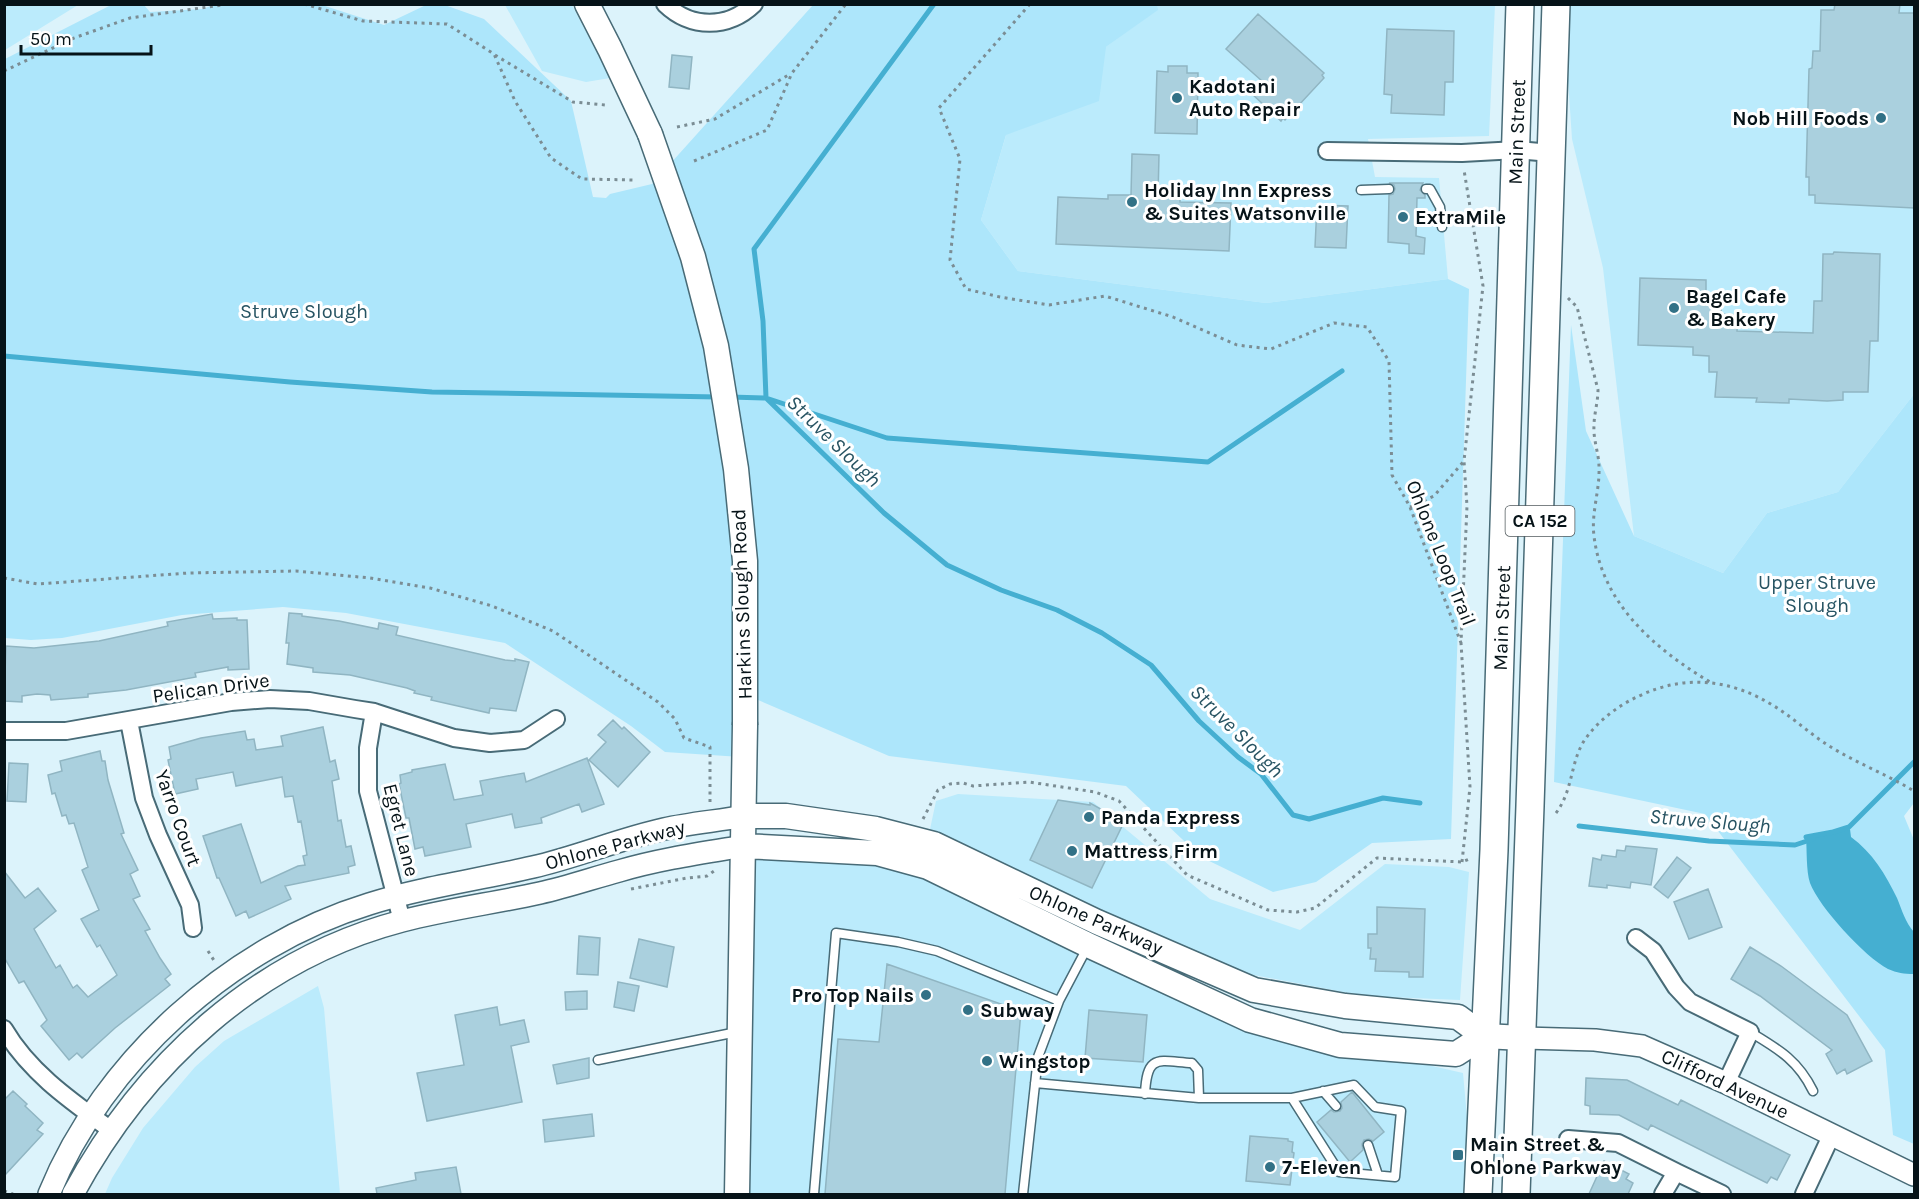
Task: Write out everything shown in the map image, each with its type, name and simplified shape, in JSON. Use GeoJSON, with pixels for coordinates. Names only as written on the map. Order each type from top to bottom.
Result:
{"type":"FeatureCollection","features":[{"type":"Feature","properties":{"kind":"main road","name":"Harkins Slough Road"},"geometry":{"type":"LineString","coordinates":[[587,4],[650,134],[693,257],[716,346],[734,458],[745,561],[745,816],[737,1194]]}},
{"type":"Feature","properties":{"kind":"main road","name":"Main Street"},"geometry":{"type":"LineString","coordinates":[[1478,1194],[1494,850],[1520,4]]}},
{"type":"Feature","properties":{"kind":"main road","name":"Main Street"},"geometry":{"type":"LineString","coordinates":[[1515,1194],[1523,1038],[1556,4]]}},
{"type":"Feature","properties":{"kind":"main road","name":"Ohlone Parkway"},"geometry":{"type":"LineString","coordinates":[[744,846],[877,853],[928,867],[1093,933],[1254,990],[1346,1006],[1458,1017],[1484,1036],[1456,1054],[1340,1045],[1250,1020],[1093,933],[934,844],[853,825],[786,816],[745,816]]}},
{"type":"Feature","properties":{"kind":"main road"},"geometry":{"type":"LineString","coordinates":[[1484,1036],[1523,1038]]}},
{"type":"Feature","properties":{"kind":"street"},"geometry":{"type":"LineString","coordinates":[[665,4],[679,15],[706,23],[736,18],[754,4]]}},
{"type":"Feature","properties":{"kind":"street"},"geometry":{"type":"LineString","coordinates":[[1327,151],[1462,153],[1516,150],[1551,153]]}},
{"type":"Feature","properties":{"kind":"street","name":"Pelican Drive"},"geometry":{"type":"LineString","coordinates":[[4,731],[66,731],[231,702],[270,699],[309,701],[374,712],[454,738],[490,742],[524,740],[556,719]]}},
{"type":"Feature","properties":{"kind":"street","name":"Egret Lane"},"geometry":{"type":"LineString","coordinates":[[374,712],[368,748],[368,791],[402,921]]}},
{"type":"Feature","properties":{"kind":"street","name":"Yarro Court"},"geometry":{"type":"LineString","coordinates":[[129,721],[144,798],[190,905],[193,927]]}},
{"type":"Feature","properties":{"kind":"street","name":"Ohlone Parkway"},"geometry":{"type":"LineString","coordinates":[[49,1194],[90,1115],[133,1061],[188,1005],[257,956],[323,921],[368,904],[559,861],[665,829],[745,816]]}},
{"type":"Feature","properties":{"kind":"street","name":"Ohlone Parkway"},"geometry":{"type":"LineString","coordinates":[[73,1194],[111,1130],[157,1074],[192,1037],[229,1006],[258,986],[317,952],[402,921],[539,893],[651,863],[744,846]]}},
{"type":"Feature","properties":{"kind":"street"},"geometry":{"type":"LineString","coordinates":[[1636,938],[1653,951],[1676,987],[1690,1002],[1750,1032],[1726,1083]]}},
{"type":"Feature","properties":{"kind":"street"},"geometry":{"type":"LineString","coordinates":[[4,1029],[27,1062],[111,1130]]}},
{"type":"Feature","properties":{"kind":"street","name":"Clifford Avenue"},"geometry":{"type":"LineString","coordinates":[[1523,1038],[1595,1040],[1642,1046],[1726,1083],[1914,1175]]}},
{"type":"Feature","properties":{"kind":"street"},"geometry":{"type":"LineString","coordinates":[[1804,1194],[1832,1134]]}},
{"type":"Feature","properties":{"kind":"street"},"geometry":{"type":"LineString","coordinates":[[1568,1139],[1618,1143],[1722,1194]]}},
{"type":"Feature","properties":{"kind":"street"},"geometry":{"type":"LineString","coordinates":[[1663,1194],[1676,1172]]}},
{"type":"Feature","properties":{"kind":"lane"},"geometry":{"type":"LineString","coordinates":[[1361,190],[1389,189]]}},
{"type":"Feature","properties":{"kind":"lane"},"geometry":{"type":"LineString","coordinates":[[1426,189],[1430,189],[1440,207],[1442,227]]}},
{"type":"Feature","properties":{"kind":"lane"},"geometry":{"type":"LineString","coordinates":[[814,1194],[836,933],[898,942],[937,951],[1059,1001]]}},
{"type":"Feature","properties":{"kind":"lane"},"geometry":{"type":"LineString","coordinates":[[1023,1194],[1038,1057],[1059,1001],[1093,933]]}},
{"type":"Feature","properties":{"kind":"lane"},"geometry":{"type":"LineString","coordinates":[[598,1060],[740,1031]]}},
{"type":"Feature","properties":{"kind":"lane"},"geometry":{"type":"LineString","coordinates":[[1750,1032],[1794,1061],[1805,1075],[1813,1091]]}},
{"type":"Feature","properties":{"kind":"lane"},"geometry":{"type":"LineString","coordinates":[[1145,1094],[1146,1073],[1152,1064],[1161,1061],[1192,1064],[1198,1070],[1198,1098]]}},
{"type":"Feature","properties":{"kind":"lane"},"geometry":{"type":"LineString","coordinates":[[1035,1083],[1223,1099],[1292,1098],[1354,1085],[1375,1107],[1401,1111],[1395,1177],[1339,1172],[1292,1098]]}},
{"type":"Feature","properties":{"kind":"lane"},"geometry":{"type":"LineString","coordinates":[[1323,1091],[1336,1106]]}},
{"type":"Feature","properties":{"kind":"lane"},"geometry":{"type":"LineString","coordinates":[[1368,1145],[1378,1175]]}},
{"type":"Feature","properties":{"kind":"path"},"geometry":{"type":"LineString","coordinates":[[4,71],[74,38],[130,18],[229,4]]}},
{"type":"Feature","properties":{"kind":"path"},"geometry":{"type":"LineString","coordinates":[[304,4],[363,21],[447,24],[573,102],[606,105]]}},
{"type":"Feature","properties":{"kind":"path"},"geometry":{"type":"LineString","coordinates":[[694,161],[767,130],[792,73],[846,4]]}},
{"type":"Feature","properties":{"kind":"path","name":"Ohlone Loop Trail"},"geometry":{"type":"LineString","coordinates":[[1030,4],[939,108],[960,159],[950,260],[966,289],[1049,305],[1105,296],[1173,317],[1238,345],[1270,349],[1334,323],[1367,327],[1389,361],[1392,475],[1410,507],[1461,643]]}},
{"type":"Feature","properties":{"kind":"path"},"geometry":{"type":"LineString","coordinates":[[494,54],[515,101],[551,158],[582,179],[634,180]]}},
{"type":"Feature","properties":{"kind":"path"},"geometry":{"type":"LineString","coordinates":[[677,126],[714,119],[792,73]]}},
{"type":"Feature","properties":{"kind":"path"},"geometry":{"type":"LineString","coordinates":[[1462,862],[1470,787],[1461,643],[1467,506],[1464,461],[1483,286],[1466,188]]}},
{"type":"Feature","properties":{"kind":"path"},"geometry":{"type":"LineString","coordinates":[[1568,298],[1577,307],[1598,390],[1594,426],[1600,469],[1593,534],[1601,566],[1621,605],[1638,628],[1663,651],[1710,682]]}},
{"type":"Feature","properties":{"kind":"path"},"geometry":{"type":"LineString","coordinates":[[1410,507],[1434,496],[1464,461]]}},
{"type":"Feature","properties":{"kind":"path"},"geometry":{"type":"LineString","coordinates":[[4,578],[38,584],[188,573],[296,571],[402,583],[492,606],[553,631],[663,707],[675,719],[684,738],[710,747],[711,810]]}},
{"type":"Feature","properties":{"kind":"path"},"geometry":{"type":"LineString","coordinates":[[1556,813],[1568,794],[1579,752],[1585,739],[1610,714],[1628,701],[1664,686],[1693,681],[1710,682],[1746,692],[1772,705],[1825,743],[1914,791]]}},
{"type":"Feature","properties":{"kind":"path"},"geometry":{"type":"LineString","coordinates":[[921,822],[939,790],[950,784],[963,783],[973,786],[1029,782],[1095,792],[1119,801],[1187,875],[1268,910],[1297,912],[1315,908],[1377,858],[1462,862],[1494,850]]}},
{"type":"Feature","properties":{"kind":"path"},"geometry":{"type":"LineString","coordinates":[[629,890],[707,876],[716,869]]}},
{"type":"Feature","properties":{"kind":"path"},"geometry":{"type":"LineString","coordinates":[[208,951],[217,964]]}},
{"type":"Feature","properties":{"kind":"path"},"geometry":{"type":"LineString","coordinates":[[4,1191],[13,1194]]}},
{"type":"Feature","properties":{"kind":"shaded area"},"geometry":{"type":"Polygon","coordinates":[[[5,4],[78,4],[78,5],[5,50],[5,4]]]}},
{"type":"Feature","properties":{"kind":"shaded area"},"geometry":{"type":"Polygon","coordinates":[[[505,5],[572,5],[610,78],[586,82],[542,71],[505,5]]]}},
{"type":"Feature","properties":{"kind":"shaded area"},"geometry":{"type":"Polygon","coordinates":[[[1157,5],[1495,5],[1489,136],[1368,139],[1375,177],[1439,178],[1448,279],[1266,303],[1018,271],[981,220],[1012,115],[1157,10],[1157,5]]]}},
{"type":"Feature","properties":{"kind":"shaded area"},"geometry":{"type":"Polygon","coordinates":[[[1570,5],[1914,5],[1914,394],[1838,492],[1767,513],[1723,573],[1634,536],[1603,268],[1572,139],[1568,79],[1570,5]]]}},
{"type":"Feature","properties":{"kind":"shaded area"},"geometry":{"type":"Polygon","coordinates":[[[958,794],[1093,802],[1210,899],[1300,930],[1385,864],[1449,867],[1469,872],[1460,1000],[1364,996],[1238,972],[929,834],[936,801],[958,794]]]}},
{"type":"Feature","properties":{"kind":"shaded area"},"geometry":{"type":"Polygon","coordinates":[[[1850,829],[1851,837],[1866,850],[1883,873],[1914,932],[1914,974],[1888,969],[1867,954],[1833,918],[1810,883],[1806,837],[1850,829]]]}},
{"type":"Feature","properties":{"kind":"shaded area"},"geometry":{"type":"Polygon","coordinates":[[[744,846],[874,853],[1088,945],[1340,1045],[1463,1073],[1474,1194],[737,1194],[744,846]]]}},
{"type":"Feature","properties":{"kind":"shaded area"},"geometry":{"type":"Polygon","coordinates":[[[318,986],[324,1008],[340,1194],[105,1194],[112,1178],[143,1128],[195,1067],[224,1041],[318,986]]]}},
{"type":"Feature","properties":{"kind":"green space","name":"Struve Slough"},"geometry":{"type":"Polygon","coordinates":[[[217,4],[322,5],[384,25],[426,5],[442,4],[484,19],[571,101],[593,197],[606,198],[610,194],[652,184],[813,5],[1157,5],[1158,10],[1106,47],[1099,101],[1006,135],[981,220],[1018,271],[1266,303],[1448,279],[1469,289],[1451,839],[1372,843],[1316,882],[1273,892],[1201,857],[1126,786],[889,756],[737,691],[741,757],[665,752],[631,726],[505,643],[346,613],[283,607],[182,615],[62,638],[31,640],[5,638],[5,59],[111,5],[144,5],[150,12],[202,9],[217,4]]]}},
{"type":"Feature","properties":{"kind":"green space","name":"Upper Struve Slough"},"geometry":{"type":"Polygon","coordinates":[[[1571,325],[1586,431],[1634,536],[1723,573],[1767,513],[1838,492],[1914,394],[1914,803],[1904,816],[1914,840],[1914,1144],[1893,1135],[1885,1050],[1705,814],[1554,782],[1571,325]]]}},
{"type":"Feature","properties":{"kind":"building"},"geometry":{"type":"Polygon","coordinates":[[[1835,4],[1900,4],[1899,13],[1914,13],[1914,208],[1815,203],[1815,195],[1809,195],[1809,177],[1806,177],[1809,69],[1812,68],[1813,51],[1820,51],[1821,10],[1834,10],[1835,4]]]}},
{"type":"Feature","properties":{"kind":"building"},"geometry":{"type":"Polygon","coordinates":[[[1258,14],[1324,73],[1322,75],[1324,78],[1285,120],[1283,118],[1281,121],[1251,93],[1262,81],[1226,49],[1258,14]]]}},
{"type":"Feature","properties":{"kind":"building"},"geometry":{"type":"Polygon","coordinates":[[[1387,29],[1454,31],[1453,82],[1445,82],[1444,115],[1391,113],[1392,95],[1384,94],[1387,29]]]}},
{"type":"Feature","properties":{"kind":"building"},"geometry":{"type":"Polygon","coordinates":[[[672,55],[692,57],[689,89],[669,87],[672,55]]]}},
{"type":"Feature","properties":{"kind":"building","name":"Kadotani Auto Repair"},"geometry":{"type":"Polygon","coordinates":[[[1168,66],[1187,66],[1187,73],[1198,73],[1197,134],[1155,133],[1157,71],[1168,72],[1168,66]]]}},
{"type":"Feature","properties":{"kind":"building","name":"Holiday Inn Express & Suites Watsonville"},"geometry":{"type":"Polygon","coordinates":[[[1132,154],[1159,155],[1158,197],[1180,198],[1180,202],[1231,203],[1229,251],[1056,244],[1058,197],[1108,199],[1108,195],[1131,195],[1132,154]]]}},
{"type":"Feature","properties":{"kind":"building","name":"ExtraMile"},"geometry":{"type":"Polygon","coordinates":[[[1389,183],[1423,183],[1420,190],[1425,198],[1417,198],[1416,236],[1425,238],[1424,254],[1409,253],[1409,244],[1388,242],[1389,195],[1393,194],[1395,189],[1394,185],[1389,183]]]}},
{"type":"Feature","properties":{"kind":"building"},"geometry":{"type":"Polygon","coordinates":[[[1317,205],[1348,206],[1346,248],[1315,247],[1317,205]]]}},
{"type":"Feature","properties":{"kind":"building"},"geometry":{"type":"Polygon","coordinates":[[[1834,252],[1880,254],[1878,341],[1870,341],[1868,392],[1843,392],[1843,400],[1789,399],[1789,403],[1756,402],[1757,398],[1715,397],[1717,372],[1709,372],[1709,356],[1693,355],[1693,347],[1638,345],[1640,278],[1706,280],[1706,298],[1722,298],[1721,314],[1738,315],[1737,331],[1813,333],[1814,301],[1822,301],[1823,254],[1834,252]]]}},
{"type":"Feature","properties":{"kind":"building"},"geometry":{"type":"Polygon","coordinates":[[[289,613],[378,629],[379,623],[398,627],[396,635],[505,660],[515,661],[515,659],[529,662],[516,711],[490,708],[489,713],[431,700],[432,697],[414,693],[415,691],[407,688],[350,675],[313,672],[313,668],[287,664],[289,643],[286,643],[289,613]]]}},
{"type":"Feature","properties":{"kind":"building"},"geometry":{"type":"Polygon","coordinates":[[[212,614],[213,619],[247,620],[249,669],[228,670],[228,667],[195,673],[196,677],[126,690],[88,694],[88,697],[51,700],[50,695],[37,694],[22,696],[22,702],[4,701],[6,646],[34,648],[99,641],[168,626],[167,622],[212,614]]]}},
{"type":"Feature","properties":{"kind":"building"},"geometry":{"type":"Polygon","coordinates":[[[613,720],[622,729],[624,727],[650,752],[618,787],[589,760],[606,742],[598,735],[613,720]]]}},
{"type":"Feature","properties":{"kind":"building"},"geometry":{"type":"Polygon","coordinates":[[[323,727],[330,762],[335,760],[339,779],[332,781],[338,821],[341,820],[346,847],[351,846],[355,865],[348,867],[349,873],[285,886],[291,899],[249,918],[246,911],[236,916],[217,878],[203,836],[241,824],[261,883],[305,865],[303,856],[307,855],[301,821],[298,822],[293,796],[285,797],[282,777],[236,786],[233,772],[196,779],[198,789],[175,794],[168,760],[171,759],[169,747],[201,738],[245,731],[247,740],[254,739],[256,750],[283,746],[281,736],[323,727]]]}},
{"type":"Feature","properties":{"kind":"building"},"geometry":{"type":"Polygon","coordinates":[[[100,751],[102,761],[105,761],[108,780],[124,833],[121,834],[138,870],[130,874],[140,896],[133,899],[150,929],[145,931],[171,974],[165,979],[170,985],[115,1028],[82,1058],[77,1053],[69,1060],[41,1026],[47,1020],[24,981],[19,983],[4,957],[4,871],[25,898],[38,888],[56,911],[34,929],[56,968],[60,965],[73,988],[77,985],[88,997],[117,975],[100,945],[97,947],[81,919],[99,910],[82,870],[88,867],[74,823],[69,824],[66,815],[62,816],[55,793],[52,794],[48,775],[62,771],[60,761],[100,751]]]}},
{"type":"Feature","properties":{"kind":"building"},"geometry":{"type":"Polygon","coordinates":[[[587,758],[604,804],[582,812],[579,804],[541,818],[542,823],[515,828],[512,814],[466,824],[471,847],[425,856],[423,847],[415,849],[399,784],[401,783],[400,775],[412,772],[412,770],[445,764],[454,800],[483,795],[480,781],[524,773],[526,782],[587,758]]]}},
{"type":"Feature","properties":{"kind":"building"},"geometry":{"type":"Polygon","coordinates":[[[9,763],[28,764],[26,802],[7,801],[9,763]]]}},
{"type":"Feature","properties":{"kind":"building","name":"Mattress Firm"},"geometry":{"type":"Polygon","coordinates":[[[1058,800],[1090,805],[1090,803],[1124,822],[1092,888],[1030,860],[1058,800]]]}},
{"type":"Feature","properties":{"kind":"building"},"geometry":{"type":"Polygon","coordinates":[[[1626,846],[1657,849],[1651,885],[1631,882],[1630,888],[1607,885],[1607,888],[1589,886],[1593,858],[1601,860],[1602,855],[1616,857],[1617,850],[1625,851],[1626,846]]]}},
{"type":"Feature","properties":{"kind":"building"},"geometry":{"type":"Polygon","coordinates":[[[1677,857],[1691,868],[1668,898],[1654,887],[1677,857]]]}},
{"type":"Feature","properties":{"kind":"building"},"geometry":{"type":"Polygon","coordinates":[[[1708,889],[1722,927],[1689,939],[1674,902],[1708,889]]]}},
{"type":"Feature","properties":{"kind":"building"},"geometry":{"type":"Polygon","coordinates":[[[1377,907],[1425,909],[1423,977],[1409,977],[1409,972],[1375,971],[1376,959],[1370,959],[1371,948],[1368,948],[1368,934],[1377,934],[1377,907]]]}},
{"type":"Feature","properties":{"kind":"building"},"geometry":{"type":"Polygon","coordinates":[[[579,936],[600,938],[598,975],[577,974],[579,936]]]}},
{"type":"Feature","properties":{"kind":"building"},"geometry":{"type":"Polygon","coordinates":[[[639,939],[674,947],[667,987],[630,978],[639,939]]]}},
{"type":"Feature","properties":{"kind":"building"},"geometry":{"type":"Polygon","coordinates":[[[1750,947],[1781,966],[1847,1015],[1872,1061],[1847,1074],[1845,1069],[1837,1074],[1826,1054],[1832,1050],[1760,996],[1731,979],[1750,947]]]}},
{"type":"Feature","properties":{"kind":"building"},"geometry":{"type":"Polygon","coordinates":[[[887,964],[1021,1011],[1005,1194],[825,1194],[838,1039],[879,1042],[887,964]]]}},
{"type":"Feature","properties":{"kind":"building"},"geometry":{"type":"Polygon","coordinates":[[[618,982],[639,986],[634,1011],[614,1007],[618,982]]]}},
{"type":"Feature","properties":{"kind":"building"},"geometry":{"type":"Polygon","coordinates":[[[587,991],[587,1009],[566,1010],[565,992],[587,991]]]}},
{"type":"Feature","properties":{"kind":"building"},"geometry":{"type":"Polygon","coordinates":[[[497,1007],[500,1025],[524,1020],[529,1042],[511,1046],[522,1102],[427,1121],[417,1073],[464,1065],[455,1015],[497,1007]]]}},
{"type":"Feature","properties":{"kind":"building"},"geometry":{"type":"Polygon","coordinates":[[[1089,1010],[1147,1015],[1143,1062],[1085,1058],[1089,1010]]]}},
{"type":"Feature","properties":{"kind":"building"},"geometry":{"type":"Polygon","coordinates":[[[589,1058],[589,1078],[557,1084],[553,1065],[589,1058]]]}},
{"type":"Feature","properties":{"kind":"building"},"geometry":{"type":"Polygon","coordinates":[[[1586,1078],[1627,1080],[1678,1105],[1681,1100],[1790,1155],[1777,1180],[1771,1177],[1767,1183],[1651,1125],[1648,1130],[1619,1115],[1590,1114],[1590,1106],[1585,1105],[1586,1078]]]}},
{"type":"Feature","properties":{"kind":"building"},"geometry":{"type":"Polygon","coordinates":[[[13,1091],[43,1123],[37,1130],[43,1134],[4,1176],[4,1100],[13,1091]]]}},
{"type":"Feature","properties":{"kind":"building","name":"7-Eleven"},"geometry":{"type":"Polygon","coordinates":[[[1352,1092],[1384,1132],[1373,1141],[1364,1140],[1363,1150],[1350,1162],[1317,1122],[1331,1110],[1340,1111],[1341,1102],[1352,1092]]]}},
{"type":"Feature","properties":{"kind":"building"},"geometry":{"type":"Polygon","coordinates":[[[592,1114],[594,1136],[545,1142],[543,1120],[592,1114]]]}},
{"type":"Feature","properties":{"kind":"building","name":"7-Eleven"},"geometry":{"type":"Polygon","coordinates":[[[1250,1136],[1288,1139],[1293,1142],[1290,1185],[1246,1181],[1250,1136]]]}},
{"type":"Feature","properties":{"kind":"building"},"geometry":{"type":"Polygon","coordinates":[[[1604,1161],[1629,1174],[1626,1179],[1633,1183],[1628,1194],[1589,1194],[1604,1161]]]}},
{"type":"Feature","properties":{"kind":"building"},"geometry":{"type":"Polygon","coordinates":[[[456,1167],[461,1194],[377,1194],[376,1188],[416,1180],[415,1173],[456,1167]]]}},
{"type":"Feature","properties":{"kind":"waterway"},"geometry":{"type":"LineString","coordinates":[[934,4],[754,249],[763,321],[766,398],[887,438],[1208,462],[1342,371]]}},
{"type":"Feature","properties":{"kind":"waterway","name":"Struve Slough"},"geometry":{"type":"LineString","coordinates":[[4,356],[290,382],[432,392],[718,397]]}},
{"type":"Feature","properties":{"kind":"waterway","name":"Struve Slough"},"geometry":{"type":"LineString","coordinates":[[730,397],[766,398],[884,513],[947,565],[1001,590],[1057,610],[1102,633],[1151,665],[1199,721],[1238,757],[1261,774],[1293,815],[1309,819],[1383,798],[1420,803]]}},
{"type":"Feature","properties":{"kind":"waterway","name":"Struve Slough"},"geometry":{"type":"LineString","coordinates":[[1830,833],[1849,827],[1914,762]]}},
{"type":"Feature","properties":{"kind":"waterway","name":"Struve Slough"},"geometry":{"type":"LineString","coordinates":[[1579,826],[1709,841],[1795,845],[1813,839]]}},
{"type":"Feature","properties":{"kind":"waterway","name":"Struve Slough"},"geometry":{"type":"LineString","coordinates":[[1806,837],[1833,832]]}},
{"type":"Feature","properties":{"kind":"place","name":"Kadotani Auto Repair"},"geometry":{"type":"Point","coordinates":[1177,98]}},
{"type":"Feature","properties":{"kind":"place","name":"Nob Hill Foods"},"geometry":{"type":"Point","coordinates":[1881,118]}},
{"type":"Feature","properties":{"kind":"place","name":"Holiday Inn Express & Suites Watsonville"},"geometry":{"type":"Point","coordinates":[1132,202]}},
{"type":"Feature","properties":{"kind":"place","name":"ExtraMile"},"geometry":{"type":"Point","coordinates":[1403,217]}},
{"type":"Feature","properties":{"kind":"place","name":"Bagel Cafe & Bakery"},"geometry":{"type":"Point","coordinates":[1674,308]}},
{"type":"Feature","properties":{"kind":"place","name":"Panda Express"},"geometry":{"type":"Point","coordinates":[1089,817]}},
{"type":"Feature","properties":{"kind":"place","name":"Mattress Firm"},"geometry":{"type":"Point","coordinates":[1072,851]}},
{"type":"Feature","properties":{"kind":"place","name":"Pro Top Nails"},"geometry":{"type":"Point","coordinates":[926,995]}},
{"type":"Feature","properties":{"kind":"place","name":"Subway"},"geometry":{"type":"Point","coordinates":[968,1010]}},
{"type":"Feature","properties":{"kind":"place","name":"Wingstop"},"geometry":{"type":"Point","coordinates":[987,1061]}},
{"type":"Feature","properties":{"kind":"place","name":"Main Street & Ohlone Parkway"},"geometry":{"type":"Point","coordinates":[1458,1155]}},
{"type":"Feature","properties":{"kind":"place","name":"7-Eleven"},"geometry":{"type":"Point","coordinates":[1270,1167]}}]}
